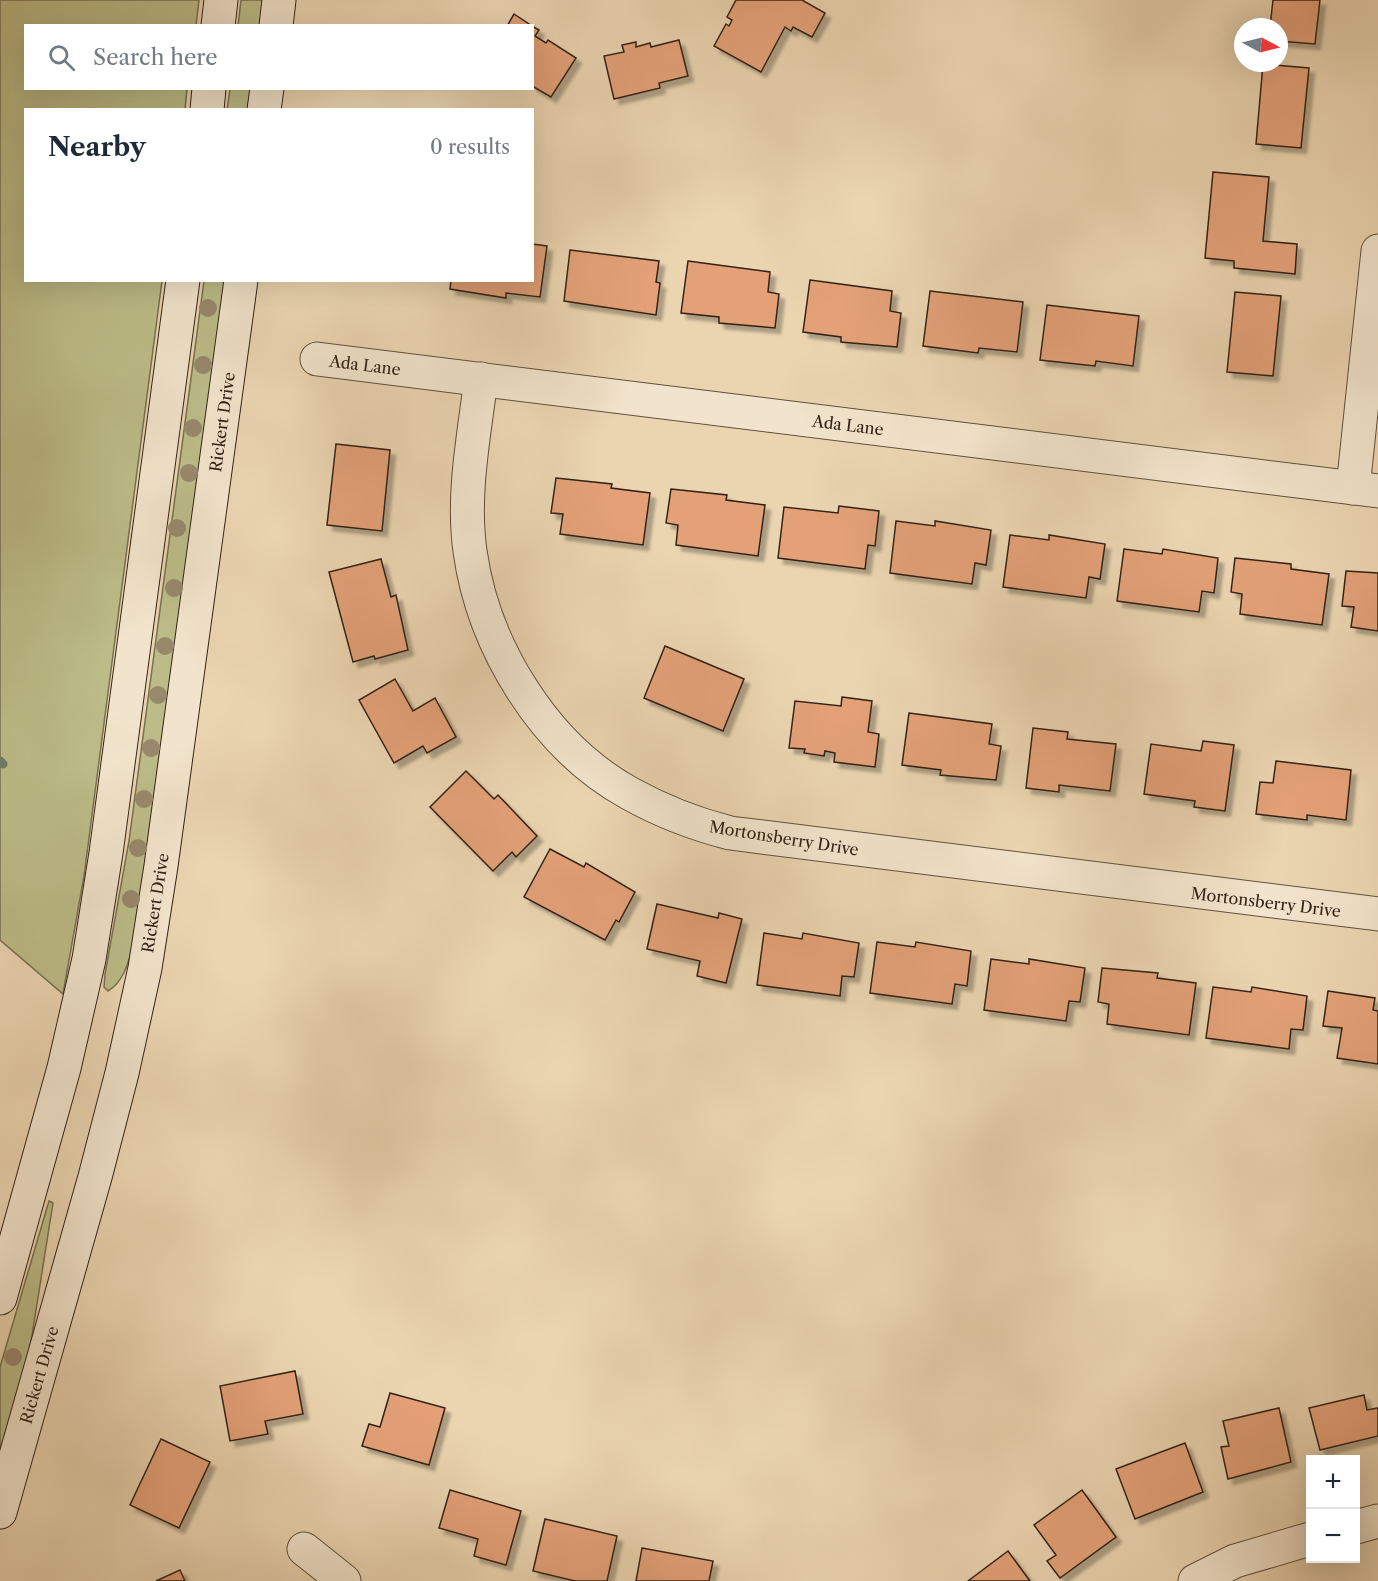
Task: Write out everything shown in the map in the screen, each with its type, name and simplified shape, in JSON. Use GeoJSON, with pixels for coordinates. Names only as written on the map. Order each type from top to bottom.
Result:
{"type":"FeatureCollection","features":[{"type":"Feature","properties":{"kind":"street"},"geometry":{"type":"LineString","coordinates":[[218,24],[221,0]]}},
{"type":"Feature","properties":{"kind":"street"},"geometry":{"type":"LineString","coordinates":[[276,24],[279,0]]}},
{"type":"Feature","properties":{"kind":"street"},"geometry":{"type":"LineString","coordinates":[[207,108],[209,90]]}},
{"type":"Feature","properties":{"kind":"street"},"geometry":{"type":"LineString","coordinates":[[264,108],[267,90]]}},
{"type":"Feature","properties":{"kind":"street"},"geometry":{"type":"LineString","coordinates":[[1366,490],[1378,251]]}},
{"type":"Feature","properties":{"kind":"street"},"geometry":{"type":"LineString","coordinates":[[0,1298],[64,1068],[89,959],[108,842],[183,282]]}},
{"type":"Feature","properties":{"kind":"street","name":"Rickert Drive"},"geometry":{"type":"LineString","coordinates":[[0,1512],[95,1177],[122,1073],[145,968],[163,854],[241,282]]}},
{"type":"Feature","properties":{"kind":"street","name":"Ada Lane"},"geometry":{"type":"LineString","coordinates":[[317,359],[1366,490]]}},
{"type":"Feature","properties":{"kind":"street","name":"Mortonsberry Drive"},"geometry":{"type":"LineString","coordinates":[[481,379],[467,506],[470,550],[476,587],[487,621],[497,646],[518,684],[549,726],[586,763],[627,792],[669,814],[730,833],[1378,914]]}},
{"type":"Feature","properties":{"kind":"street"},"geometry":{"type":"LineString","coordinates":[[1360,1526],[1378,1521]]}},
{"type":"Feature","properties":{"kind":"street"},"geometry":{"type":"LineString","coordinates":[[1195,1581],[1235,1561],[1306,1540]]}},
{"type":"Feature","properties":{"kind":"street"},"geometry":{"type":"LineString","coordinates":[[304,1549],[344,1581]]}},
{"type":"Feature","properties":{"kind":"green space"},"geometry":{"type":"Polygon","coordinates":[[[0,0],[199,0],[196,24],[24,24],[24,90],[187,90],[185,108],[24,108],[24,282],[162,282],[84,876],[63,994],[0,940],[0,0]]]}},
{"type":"Feature","properties":{"kind":"green space"},"geometry":{"type":"Polygon","coordinates":[[[241,0],[263,0],[260,24],[238,24],[241,0]]]}},
{"type":"Feature","properties":{"kind":"green space"},"geometry":{"type":"Polygon","coordinates":[[[230,90],[251,90],[249,108],[227,108],[230,90]]]}},
{"type":"Feature","properties":{"kind":"green space"},"geometry":{"type":"Polygon","coordinates":[[[204,282],[226,282],[134,942],[119,982],[108,991],[104,987],[105,974],[129,841],[204,282]]]}},
{"type":"Feature","properties":{"kind":"green space"},"geometry":{"type":"Polygon","coordinates":[[[49,1201],[53,1203],[29,1354],[0,1456],[0,1367],[49,1201]]]}},
{"type":"Feature","properties":{"kind":"building"},"geometry":{"type":"Polygon","coordinates":[[[736,0],[802,0],[825,13],[812,37],[793,27],[791,31],[785,27],[761,72],[714,46],[726,24],[729,26],[732,20],[727,17],[736,0]]]}},
{"type":"Feature","properties":{"kind":"building"},"geometry":{"type":"Polygon","coordinates":[[[1273,0],[1320,0],[1315,44],[1288,42],[1288,18],[1271,18],[1273,0]]]}},
{"type":"Feature","properties":{"kind":"building"},"geometry":{"type":"Polygon","coordinates":[[[514,14],[529,24],[508,24],[514,14]]]}},
{"type":"Feature","properties":{"kind":"building"},"geometry":{"type":"Polygon","coordinates":[[[534,27],[539,30],[535,36],[546,43],[548,40],[576,58],[551,97],[534,87],[534,27]]]}},
{"type":"Feature","properties":{"kind":"building"},"geometry":{"type":"Polygon","coordinates":[[[679,40],[688,76],[659,83],[660,88],[614,99],[604,56],[624,52],[622,45],[636,42],[636,47],[650,43],[651,47],[679,40]]]}},
{"type":"Feature","properties":{"kind":"building"},"geometry":{"type":"Polygon","coordinates":[[[1288,66],[1309,68],[1301,148],[1256,144],[1262,72],[1288,72],[1288,66]]]}},
{"type":"Feature","properties":{"kind":"building"},"geometry":{"type":"Polygon","coordinates":[[[1213,172],[1269,177],[1263,241],[1297,244],[1295,274],[1234,268],[1234,261],[1205,258],[1213,172]]]}},
{"type":"Feature","properties":{"kind":"building"},"geometry":{"type":"Polygon","coordinates":[[[534,244],[547,246],[540,297],[506,293],[506,298],[450,289],[451,282],[534,282],[534,244]]]}},
{"type":"Feature","properties":{"kind":"building"},"geometry":{"type":"Polygon","coordinates":[[[570,250],[659,261],[656,282],[660,283],[656,315],[564,301],[570,250]]]}},
{"type":"Feature","properties":{"kind":"building"},"geometry":{"type":"Polygon","coordinates":[[[688,261],[770,272],[768,292],[779,294],[775,328],[719,323],[719,317],[681,313],[688,261]]]}},
{"type":"Feature","properties":{"kind":"building"},"geometry":{"type":"Polygon","coordinates":[[[810,280],[892,291],[890,311],[901,313],[897,347],[841,342],[841,337],[803,332],[810,280]]]}},
{"type":"Feature","properties":{"kind":"building"},"geometry":{"type":"Polygon","coordinates":[[[930,291],[1023,302],[1017,352],[979,348],[978,353],[923,346],[930,291]]]}},
{"type":"Feature","properties":{"kind":"building"},"geometry":{"type":"Polygon","coordinates":[[[1235,292],[1281,296],[1273,376],[1227,372],[1235,292]]]}},
{"type":"Feature","properties":{"kind":"building"},"geometry":{"type":"Polygon","coordinates":[[[1047,305],[1139,316],[1133,366],[1096,361],[1095,366],[1040,360],[1047,305]]]}},
{"type":"Feature","properties":{"kind":"building"},"geometry":{"type":"Polygon","coordinates":[[[336,444],[390,450],[382,531],[327,525],[336,444]]]}},
{"type":"Feature","properties":{"kind":"building"},"geometry":{"type":"Polygon","coordinates":[[[556,478],[612,484],[611,488],[650,493],[643,545],[560,534],[563,514],[551,513],[556,478]]]}},
{"type":"Feature","properties":{"kind":"building"},"geometry":{"type":"Polygon","coordinates":[[[671,489],[727,495],[726,500],[765,505],[758,556],[676,545],[678,525],[666,523],[671,489]]]}},
{"type":"Feature","properties":{"kind":"building"},"geometry":{"type":"Polygon","coordinates":[[[839,506],[879,511],[875,546],[868,545],[865,569],[778,558],[784,507],[838,513],[839,506]]]}},
{"type":"Feature","properties":{"kind":"building"},"geometry":{"type":"Polygon","coordinates":[[[896,521],[935,526],[935,521],[991,530],[986,565],[975,563],[972,584],[890,573],[896,521]]]}},
{"type":"Feature","properties":{"kind":"building"},"geometry":{"type":"Polygon","coordinates":[[[1010,535],[1049,540],[1049,535],[1105,544],[1100,579],[1089,577],[1086,598],[1003,587],[1010,535]]]}},
{"type":"Feature","properties":{"kind":"building"},"geometry":{"type":"Polygon","coordinates":[[[1124,549],[1162,554],[1163,549],[1218,558],[1214,593],[1202,591],[1199,612],[1117,601],[1124,549]]]}},
{"type":"Feature","properties":{"kind":"building"},"geometry":{"type":"Polygon","coordinates":[[[1235,558],[1291,564],[1291,569],[1329,574],[1322,625],[1240,614],[1242,594],[1231,592],[1235,558]]]}},
{"type":"Feature","properties":{"kind":"building"},"geometry":{"type":"Polygon","coordinates":[[[381,559],[391,597],[396,595],[408,650],[353,662],[329,572],[381,559]]]}},
{"type":"Feature","properties":{"kind":"building"},"geometry":{"type":"Polygon","coordinates":[[[1346,571],[1378,573],[1378,631],[1351,627],[1354,607],[1342,606],[1346,571]]]}},
{"type":"Feature","properties":{"kind":"building"},"geometry":{"type":"Polygon","coordinates":[[[665,646],[744,679],[723,731],[644,698],[665,646]]]}},
{"type":"Feature","properties":{"kind":"building"},"geometry":{"type":"Polygon","coordinates":[[[395,679],[413,711],[435,698],[456,737],[427,753],[423,746],[394,763],[359,700],[395,679]]]}},
{"type":"Feature","properties":{"kind":"building"},"geometry":{"type":"Polygon","coordinates":[[[842,697],[872,701],[868,732],[879,734],[875,767],[834,762],[835,753],[825,751],[824,756],[804,753],[805,749],[789,748],[795,701],[841,706],[842,697]]]}},
{"type":"Feature","properties":{"kind":"building"},"geometry":{"type":"Polygon","coordinates":[[[909,713],[992,724],[989,744],[1001,746],[996,780],[940,775],[941,770],[902,765],[909,713]]]}},
{"type":"Feature","properties":{"kind":"building"},"geometry":{"type":"Polygon","coordinates":[[[1033,728],[1068,732],[1067,739],[1116,744],[1110,791],[1059,785],[1059,792],[1026,788],[1033,728]]]}},
{"type":"Feature","properties":{"kind":"building"},"geometry":{"type":"Polygon","coordinates":[[[1203,741],[1234,745],[1225,811],[1194,807],[1195,801],[1144,794],[1151,744],[1201,751],[1203,741]]]}},
{"type":"Feature","properties":{"kind":"building"},"geometry":{"type":"Polygon","coordinates":[[[1276,761],[1351,770],[1346,820],[1307,815],[1307,820],[1256,814],[1260,782],[1273,783],[1276,761]]]}},
{"type":"Feature","properties":{"kind":"building"},"geometry":{"type":"Polygon","coordinates":[[[466,771],[494,799],[498,795],[537,836],[516,857],[512,852],[493,871],[430,807],[466,771]]]}},
{"type":"Feature","properties":{"kind":"building"},"geometry":{"type":"Polygon","coordinates":[[[550,849],[584,867],[586,863],[635,892],[619,922],[616,920],[605,940],[524,897],[550,849]]]}},
{"type":"Feature","properties":{"kind":"building"},"geometry":{"type":"Polygon","coordinates":[[[657,904],[718,918],[719,913],[742,919],[726,983],[697,976],[700,961],[647,949],[657,904]]]}},
{"type":"Feature","properties":{"kind":"building"},"geometry":{"type":"Polygon","coordinates":[[[764,933],[802,939],[803,933],[859,943],[854,977],[842,976],[840,996],[757,985],[764,933]]]}},
{"type":"Feature","properties":{"kind":"building"},"geometry":{"type":"Polygon","coordinates":[[[877,942],[915,947],[916,942],[971,951],[967,986],[955,984],[952,1004],[870,993],[877,942]]]}},
{"type":"Feature","properties":{"kind":"building"},"geometry":{"type":"Polygon","coordinates":[[[991,959],[1029,964],[1029,959],[1085,968],[1080,1002],[1069,1001],[1066,1021],[984,1010],[991,959]]]}},
{"type":"Feature","properties":{"kind":"building"},"geometry":{"type":"Polygon","coordinates":[[[1102,968],[1158,973],[1157,978],[1196,983],[1189,1035],[1107,1024],[1109,1004],[1098,1002],[1102,968]]]}},
{"type":"Feature","properties":{"kind":"building"},"geometry":{"type":"Polygon","coordinates":[[[1213,987],[1251,992],[1252,987],[1307,996],[1303,1030],[1291,1029],[1289,1049],[1206,1038],[1213,987]]]}},
{"type":"Feature","properties":{"kind":"building"},"geometry":{"type":"Polygon","coordinates":[[[1328,991],[1375,998],[1373,1010],[1378,1011],[1378,1064],[1337,1058],[1342,1028],[1323,1026],[1328,991]]]}},
{"type":"Feature","properties":{"kind":"building"},"geometry":{"type":"Polygon","coordinates":[[[295,1371],[303,1414],[265,1421],[268,1434],[230,1441],[220,1386],[295,1371]]]}},
{"type":"Feature","properties":{"kind":"building"},"geometry":{"type":"Polygon","coordinates":[[[390,1393],[445,1408],[429,1465],[362,1446],[369,1424],[380,1427],[390,1393]]]}},
{"type":"Feature","properties":{"kind":"building"},"geometry":{"type":"Polygon","coordinates":[[[1364,1395],[1367,1410],[1378,1408],[1378,1436],[1320,1450],[1309,1408],[1364,1395]]]}},
{"type":"Feature","properties":{"kind":"building"},"geometry":{"type":"Polygon","coordinates":[[[1279,1408],[1291,1462],[1228,1479],[1221,1447],[1229,1446],[1223,1421],[1279,1408]]]}},
{"type":"Feature","properties":{"kind":"building"},"geometry":{"type":"Polygon","coordinates":[[[161,1439],[210,1462],[179,1528],[130,1505],[161,1439]]]}},
{"type":"Feature","properties":{"kind":"building"},"geometry":{"type":"Polygon","coordinates":[[[1185,1443],[1203,1492],[1135,1519],[1116,1469],[1185,1443]]]}},
{"type":"Feature","properties":{"kind":"building"},"geometry":{"type":"Polygon","coordinates":[[[450,1490],[521,1511],[506,1565],[474,1556],[478,1539],[439,1528],[450,1490]]]}},
{"type":"Feature","properties":{"kind":"building"},"geometry":{"type":"Polygon","coordinates":[[[1082,1490],[1116,1537],[1060,1578],[1047,1561],[1056,1555],[1034,1525],[1082,1490]]]}},
{"type":"Feature","properties":{"kind":"building"},"geometry":{"type":"Polygon","coordinates":[[[545,1519],[617,1536],[607,1581],[575,1581],[533,1571],[545,1519]]]}},
{"type":"Feature","properties":{"kind":"building"},"geometry":{"type":"Polygon","coordinates":[[[642,1548],[713,1561],[709,1581],[636,1581],[642,1548]]]}},
{"type":"Feature","properties":{"kind":"building"},"geometry":{"type":"Polygon","coordinates":[[[1008,1551],[1030,1581],[968,1581],[1008,1551]]]}},
{"type":"Feature","properties":{"kind":"building"},"geometry":{"type":"Polygon","coordinates":[[[180,1570],[185,1581],[156,1581],[180,1570]]]}},
{"type":"Feature","properties":{"kind":"waterway"},"geometry":{"type":"LineString","coordinates":[[0,761],[3,764]]}}]}
